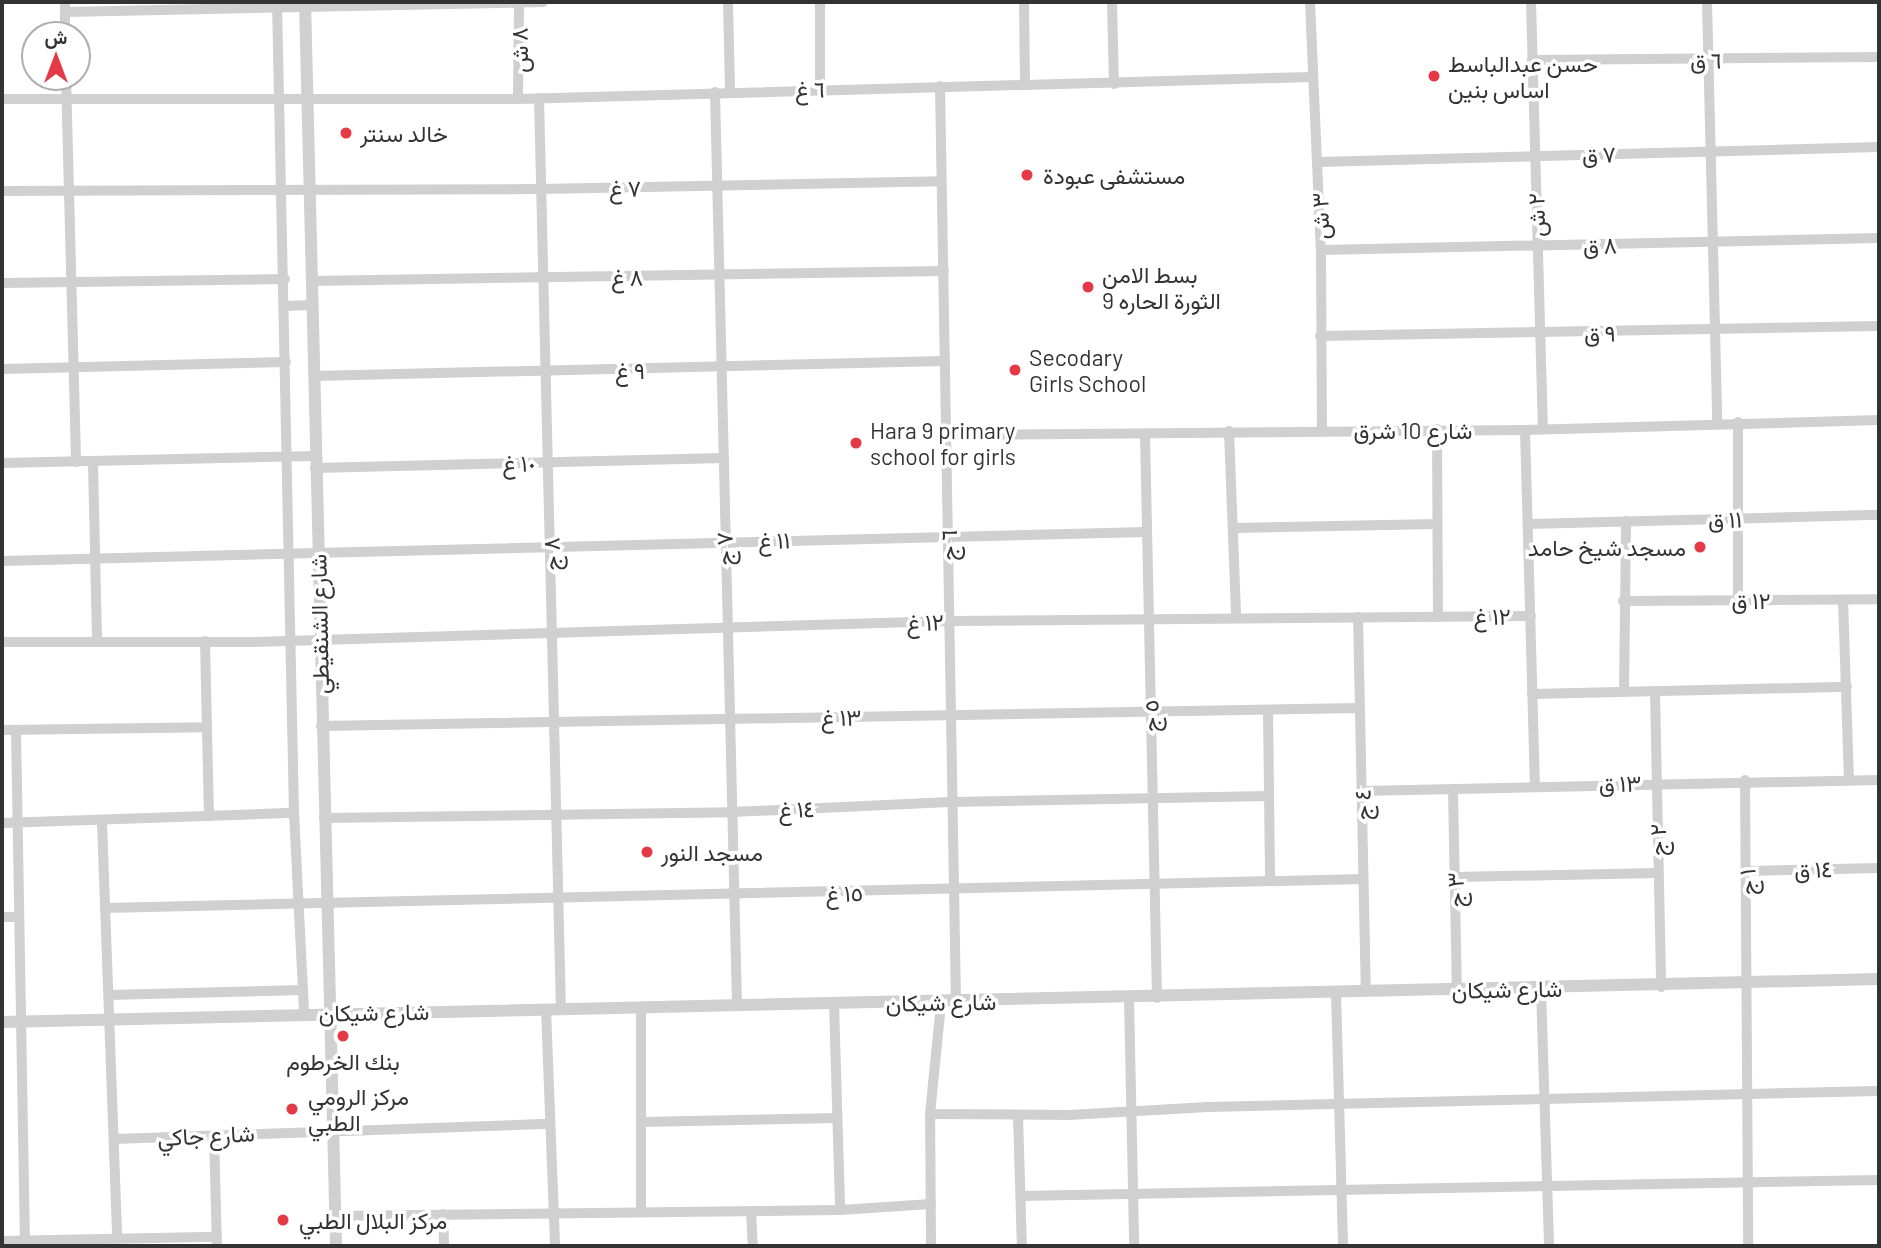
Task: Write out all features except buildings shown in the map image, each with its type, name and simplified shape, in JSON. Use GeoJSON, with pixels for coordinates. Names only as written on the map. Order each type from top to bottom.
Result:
{"type":"FeatureCollection","features":[{"type":"Feature","properties":{"kind":"street","name":"٨ ش"},"geometry":{"type":"LineString","coordinates":[[519,2],[519,99]]}},
{"type":"Feature","properties":{"kind":"street"},"geometry":{"type":"LineString","coordinates":[[65,7],[543,2]]}},
{"type":"Feature","properties":{"kind":"street"},"geometry":{"type":"LineString","coordinates":[[727,2],[730,92]]}},
{"type":"Feature","properties":{"kind":"street"},"geometry":{"type":"LineString","coordinates":[[820,2],[820,89]]}},
{"type":"Feature","properties":{"kind":"street"},"geometry":{"type":"LineString","coordinates":[[1024,2],[1025,84]]}},
{"type":"Feature","properties":{"kind":"street"},"geometry":{"type":"LineString","coordinates":[[1112,2],[1114,84]]}},
{"type":"Feature","properties":{"kind":"street","name":"٣ ش"},"geometry":{"type":"LineString","coordinates":[[1310,2],[1321,250],[1322,430]]}},
{"type":"Feature","properties":{"kind":"street","name":"٢ ش"},"geometry":{"type":"LineString","coordinates":[[1531,2],[1543,428]]}},
{"type":"Feature","properties":{"kind":"street"},"geometry":{"type":"LineString","coordinates":[[1707,2],[1717,330],[1717,423]]}},
{"type":"Feature","properties":{"kind":"street","name":"شارع الشنقيطي"},"geometry":{"type":"LineString","coordinates":[[305,5],[336,1246]]}},
{"type":"Feature","properties":{"kind":"street"},"geometry":{"type":"LineString","coordinates":[[277,6],[286,306],[285,458],[294,813],[304,1013]]}},
{"type":"Feature","properties":{"kind":"street","name":"٦ ق"},"geometry":{"type":"LineString","coordinates":[[1532,60],[1879,57]]}},
{"type":"Feature","properties":{"kind":"street","name":"٦ غ"},"geometry":{"type":"LineString","coordinates":[[2,99],[539,99],[1312,77]]}},
{"type":"Feature","properties":{"kind":"street","name":"٦ ج"},"geometry":{"type":"LineString","coordinates":[[940,86],[949,535],[950,802],[956,1003]]}},
{"type":"Feature","properties":{"kind":"street"},"geometry":{"type":"LineString","coordinates":[[66,91],[71,190],[76,462]]}},
{"type":"Feature","properties":{"kind":"street","name":"٧ ج"},"geometry":{"type":"LineString","coordinates":[[715,92],[737,1006]]}},
{"type":"Feature","properties":{"kind":"street","name":"٨ ج"},"geometry":{"type":"LineString","coordinates":[[539,99],[541,278],[551,545],[561,1009]]}},
{"type":"Feature","properties":{"kind":"street","name":"٧ ق"},"geometry":{"type":"LineString","coordinates":[[1318,162],[1879,147]]}},
{"type":"Feature","properties":{"kind":"street","name":"٧ غ"},"geometry":{"type":"LineString","coordinates":[[2,191],[281,187],[540,189],[941,181]]}},
{"type":"Feature","properties":{"kind":"street","name":"٨ ق"},"geometry":{"type":"LineString","coordinates":[[1321,250],[1879,237]]}},
{"type":"Feature","properties":{"kind":"street","name":"٨ غ"},"geometry":{"type":"LineString","coordinates":[[311,281],[944,271]]}},
{"type":"Feature","properties":{"kind":"street"},"geometry":{"type":"LineString","coordinates":[[2,283],[285,279]]}},
{"type":"Feature","properties":{"kind":"street"},"geometry":{"type":"LineString","coordinates":[[286,306],[312,305]]}},
{"type":"Feature","properties":{"kind":"street","name":"٩ ق"},"geometry":{"type":"LineString","coordinates":[[1320,336],[1879,326]]}},
{"type":"Feature","properties":{"kind":"street","name":"٩ غ"},"geometry":{"type":"LineString","coordinates":[[314,376],[722,369],[945,361]]}},
{"type":"Feature","properties":{"kind":"street"},"geometry":{"type":"LineString","coordinates":[[2,369],[285,362]]}},
{"type":"Feature","properties":{"kind":"street","name":"شارع 10 شرق"},"geometry":{"type":"LineString","coordinates":[[947,435],[1525,430],[1879,420]]}},
{"type":"Feature","properties":{"kind":"street"},"geometry":{"type":"LineString","coordinates":[[1738,422],[1738,600]]}},
{"type":"Feature","properties":{"kind":"street"},"geometry":{"type":"LineString","coordinates":[[1437,429],[1438,617]]}},
{"type":"Feature","properties":{"kind":"street"},"geometry":{"type":"LineString","coordinates":[[1525,430],[1535,784]]}},
{"type":"Feature","properties":{"kind":"street"},"geometry":{"type":"LineString","coordinates":[[1229,431],[1235,527],[1236,617]]}},
{"type":"Feature","properties":{"kind":"street","name":"٥ ج"},"geometry":{"type":"LineString","coordinates":[[1145,434],[1153,800],[1152,882],[1157,998]]}},
{"type":"Feature","properties":{"kind":"street","name":"١٠ غ"},"geometry":{"type":"LineString","coordinates":[[2,463],[285,458],[315,462],[547,462],[724,458]]}},
{"type":"Feature","properties":{"kind":"street"},"geometry":{"type":"LineString","coordinates":[[93,463],[97,641]]}},
{"type":"Feature","properties":{"kind":"street","name":"١١ ق"},"geometry":{"type":"LineString","coordinates":[[1529,524],[1879,515]]}},
{"type":"Feature","properties":{"kind":"street"},"geometry":{"type":"LineString","coordinates":[[1624,692],[1626,521]]}},
{"type":"Feature","properties":{"kind":"street"},"geometry":{"type":"LineString","coordinates":[[1235,527],[1437,524]]}},
{"type":"Feature","properties":{"kind":"street","name":"١١ غ"},"geometry":{"type":"LineString","coordinates":[[2,561],[317,550],[1147,532]]}},
{"type":"Feature","properties":{"kind":"street"},"geometry":{"type":"LineString","coordinates":[[1843,600],[1849,778]]}},
{"type":"Feature","properties":{"kind":"street","name":"١٢ ق"},"geometry":{"type":"LineString","coordinates":[[1623,601],[1879,600]]}},
{"type":"Feature","properties":{"kind":"street","name":"١٢ غ"},"geometry":{"type":"LineString","coordinates":[[2,642],[291,641],[727,630],[948,621],[1531,616]]}},
{"type":"Feature","properties":{"kind":"street","name":"٤ ج"},"geometry":{"type":"LineString","coordinates":[[1358,617],[1366,992]]}},
{"type":"Feature","properties":{"kind":"street"},"geometry":{"type":"LineString","coordinates":[[205,641],[209,816]]}},
{"type":"Feature","properties":{"kind":"street"},"geometry":{"type":"LineString","coordinates":[[1532,694],[1847,687]]}},
{"type":"Feature","properties":{"kind":"street","name":"٢ ج"},"geometry":{"type":"LineString","coordinates":[[1655,692],[1661,987]]}},
{"type":"Feature","properties":{"kind":"street","name":"١٣ غ"},"geometry":{"type":"LineString","coordinates":[[321,726],[1360,708]]}},
{"type":"Feature","properties":{"kind":"street"},"geometry":{"type":"LineString","coordinates":[[1268,710],[1270,881]]}},
{"type":"Feature","properties":{"kind":"street"},"geometry":{"type":"LineString","coordinates":[[2,730],[207,727]]}},
{"type":"Feature","properties":{"kind":"street"},"geometry":{"type":"LineString","coordinates":[[16,730],[15,823],[25,1243]]}},
{"type":"Feature","properties":{"kind":"street","name":"١٣ ق"},"geometry":{"type":"LineString","coordinates":[[1362,791],[1535,784],[1849,778],[1879,780]]}},
{"type":"Feature","properties":{"kind":"street","name":"١ ج"},"geometry":{"type":"LineString","coordinates":[[1745,780],[1745,1181],[1748,1246]]}},
{"type":"Feature","properties":{"kind":"street","name":"٣ ج"},"geometry":{"type":"LineString","coordinates":[[1453,789],[1457,990]]}},
{"type":"Feature","properties":{"kind":"street","name":"١٤ غ"},"geometry":{"type":"LineString","coordinates":[[324,818],[732,812],[950,802],[1269,796]]}},
{"type":"Feature","properties":{"kind":"street"},"geometry":{"type":"LineString","coordinates":[[2,823],[102,823],[294,813]]}},
{"type":"Feature","properties":{"kind":"street"},"geometry":{"type":"LineString","coordinates":[[102,823],[117,1239]]}},
{"type":"Feature","properties":{"kind":"street","name":"١٤ ق"},"geometry":{"type":"LineString","coordinates":[[1747,871],[1879,868]]}},
{"type":"Feature","properties":{"kind":"street"},"geometry":{"type":"LineString","coordinates":[[1454,877],[1657,873]]}},
{"type":"Feature","properties":{"kind":"street","name":"١٥ غ"},"geometry":{"type":"LineString","coordinates":[[105,908],[735,895],[1152,882],[1363,880]]}},
{"type":"Feature","properties":{"kind":"street"},"geometry":{"type":"LineString","coordinates":[[2,917],[17,917]]}},
{"type":"Feature","properties":{"kind":"street","name":"شارع شيكان"},"geometry":{"type":"LineString","coordinates":[[2,1022],[330,1012],[956,1003],[1661,987],[1879,979]]}},
{"type":"Feature","properties":{"kind":"street"},"geometry":{"type":"LineString","coordinates":[[1541,989],[1549,1246]]}},
{"type":"Feature","properties":{"kind":"street"},"geometry":{"type":"LineString","coordinates":[[109,995],[303,990]]}},
{"type":"Feature","properties":{"kind":"street"},"geometry":{"type":"LineString","coordinates":[[1336,993],[1343,1246]]}},
{"type":"Feature","properties":{"kind":"street"},"geometry":{"type":"LineString","coordinates":[[1129,998],[1134,1246]]}},
{"type":"Feature","properties":{"kind":"street"},"geometry":{"type":"LineString","coordinates":[[834,1003],[840,1210]]}},
{"type":"Feature","properties":{"kind":"street"},"geometry":{"type":"LineString","coordinates":[[931,1246],[930,1114],[941,1003]]}},
{"type":"Feature","properties":{"kind":"street"},"geometry":{"type":"LineString","coordinates":[[641,1007],[641,1210]]}},
{"type":"Feature","properties":{"kind":"street"},"geometry":{"type":"LineString","coordinates":[[546,1009],[555,1246]]}},
{"type":"Feature","properties":{"kind":"street"},"geometry":{"type":"LineString","coordinates":[[930,1114],[1018,1115],[1879,1091]]}},
{"type":"Feature","properties":{"kind":"street"},"geometry":{"type":"LineString","coordinates":[[1018,1115],[1022,1246]]}},
{"type":"Feature","properties":{"kind":"street"},"geometry":{"type":"LineString","coordinates":[[641,1122],[837,1118]]}},
{"type":"Feature","properties":{"kind":"street","name":"شارع جاكي"},"geometry":{"type":"LineString","coordinates":[[115,1139],[332,1129],[550,1124]]}},
{"type":"Feature","properties":{"kind":"street"},"geometry":{"type":"LineString","coordinates":[[2,1241],[25,1243],[117,1239],[217,1242],[214,1135]]}},
{"type":"Feature","properties":{"kind":"street"},"geometry":{"type":"LineString","coordinates":[[1021,1196],[1548,1189],[1745,1181],[1879,1180]]}},
{"type":"Feature","properties":{"kind":"street"},"geometry":{"type":"LineString","coordinates":[[335,1216],[641,1210],[840,1210],[931,1204]]}},
{"type":"Feature","properties":{"kind":"street"},"geometry":{"type":"LineString","coordinates":[[751,1211],[753,1246]]}},
{"type":"Feature","properties":{"kind":"street"},"geometry":{"type":"LineString","coordinates":[[443,1214],[444,1246]]}},
{"type":"Feature","properties":{"kind":"place","name":"حسن عبدالباسط اساس بنين"},"geometry":{"type":"Point","coordinates":[1434,76]}},
{"type":"Feature","properties":{"kind":"place","name":"خالد سنتر"},"geometry":{"type":"Point","coordinates":[346,133]}},
{"type":"Feature","properties":{"kind":"place","name":"مستشفى عبودة"},"geometry":{"type":"Point","coordinates":[1027,175]}},
{"type":"Feature","properties":{"kind":"place","name":"بسط الامن الثورة الحاره 9"},"geometry":{"type":"Point","coordinates":[1088,287]}},
{"type":"Feature","properties":{"kind":"place","name":"Secodary Girls School"},"geometry":{"type":"Point","coordinates":[1015,370]}},
{"type":"Feature","properties":{"kind":"place","name":"Hara 9 primary school for girls"},"geometry":{"type":"Point","coordinates":[856,443]}},
{"type":"Feature","properties":{"kind":"place","name":"مسجد شيخ حامد"},"geometry":{"type":"Point","coordinates":[1700,547]}},
{"type":"Feature","properties":{"kind":"place","name":"مسجد النور"},"geometry":{"type":"Point","coordinates":[647,852]}},
{"type":"Feature","properties":{"kind":"place","name":"بنك الخرطوم"},"geometry":{"type":"Point","coordinates":[343,1036]}},
{"type":"Feature","properties":{"kind":"place","name":"مركز الرومي الطبي"},"geometry":{"type":"Point","coordinates":[292,1109]}},
{"type":"Feature","properties":{"kind":"place","name":"مركز البلال الطبي"},"geometry":{"type":"Point","coordinates":[283,1220]}}]}
